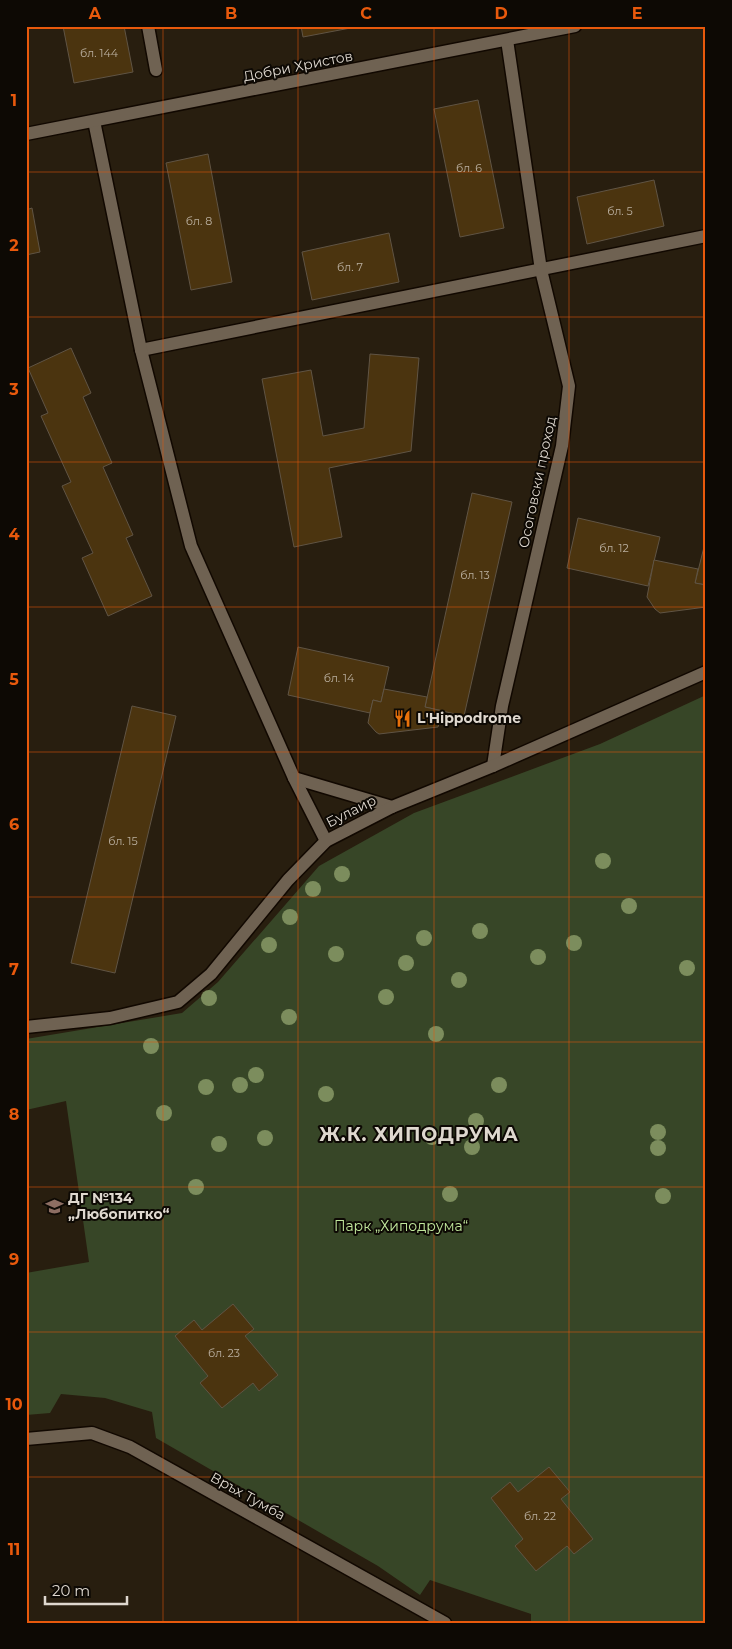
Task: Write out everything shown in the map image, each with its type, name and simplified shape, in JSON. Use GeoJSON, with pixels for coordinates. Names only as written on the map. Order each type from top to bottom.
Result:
{"type":"FeatureCollection","features":[{"type":"Feature","properties":{"kind":"street"},"geometry":{"type":"LineString","coordinates":[[148,26],[156,70]]}},
{"type":"Feature","properties":{"kind":"street","name":"Осоговски проход"},"geometry":{"type":"LineString","coordinates":[[493,766],[502,706],[562,446],[569,386],[541,270],[504,26]]}},
{"type":"Feature","properties":{"kind":"street","name":"Добри Христов"},"geometry":{"type":"LineString","coordinates":[[26,134],[575,26]]}},
{"type":"Feature","properties":{"kind":"street"},"geometry":{"type":"LineString","coordinates":[[94,121],[141,350],[191,546],[294,778],[326,841]]}},
{"type":"Feature","properties":{"kind":"street"},"geometry":{"type":"LineString","coordinates":[[141,350],[706,236]]}},
{"type":"Feature","properties":{"kind":"street","name":"Булаир"},"geometry":{"type":"LineString","coordinates":[[26,1027],[110,1018],[178,1002],[211,974],[288,880],[326,841],[392,807],[493,766],[706,672]]}},
{"type":"Feature","properties":{"kind":"street"},"geometry":{"type":"LineString","coordinates":[[294,778],[392,807]]}},
{"type":"Feature","properties":{"kind":"street","name":"Връх Тумба"},"geometry":{"type":"LineString","coordinates":[[26,1439],[92,1434],[130,1447],[445,1623]]}},
{"type":"Feature","properties":{"kind":"green space","name":"Парк „Хиподрума“"},"geometry":{"type":"Polygon","coordinates":[[[706,695],[706,1623],[531,1623],[531,1614],[430,1580],[420,1595],[378,1566],[156,1438],[152,1412],[105,1398],[61,1394],[50,1413],[26,1415],[26,1273],[89,1262],[66,1101],[26,1110],[26,1039],[182,1013],[218,982],[319,866],[414,813],[600,744],[706,695]]]}},
{"type":"Feature","properties":{"kind":"building"},"geometry":{"type":"Polygon","coordinates":[[[63,26],[124,26],[133,72],[74,83],[63,26]]]}},
{"type":"Feature","properties":{"kind":"building"},"geometry":{"type":"Polygon","coordinates":[[[301,26],[361,26],[303,37],[301,26]]]}},
{"type":"Feature","properties":{"kind":"building"},"geometry":{"type":"Polygon","coordinates":[[[478,100],[504,228],[460,237],[434,109],[478,100]]]}},
{"type":"Feature","properties":{"kind":"building"},"geometry":{"type":"Polygon","coordinates":[[[208,154],[232,282],[191,290],[166,163],[208,154]]]}},
{"type":"Feature","properties":{"kind":"building"},"geometry":{"type":"Polygon","coordinates":[[[654,180],[664,226],[587,244],[577,197],[654,180]]]}},
{"type":"Feature","properties":{"kind":"building"},"geometry":{"type":"Polygon","coordinates":[[[32,208],[40,252],[26,255],[26,210],[32,208]]]}},
{"type":"Feature","properties":{"kind":"building"},"geometry":{"type":"Polygon","coordinates":[[[389,233],[399,282],[312,300],[302,252],[389,233]]]}},
{"type":"Feature","properties":{"kind":"building"},"geometry":{"type":"Polygon","coordinates":[[[71,348],[91,393],[83,397],[112,463],[103,467],[133,535],[126,538],[152,596],[108,616],[82,558],[93,553],[62,486],[71,482],[41,416],[48,413],[28,368],[71,348]]]}},
{"type":"Feature","properties":{"kind":"building"},"geometry":{"type":"Polygon","coordinates":[[[370,354],[419,358],[411,451],[329,468],[342,537],[294,547],[262,379],[311,370],[323,436],[364,428],[370,354]]]}},
{"type":"Feature","properties":{"kind":"building"},"geometry":{"type":"Polygon","coordinates":[[[472,493],[512,502],[464,716],[425,707],[472,493]]]}},
{"type":"Feature","properties":{"kind":"building"},"geometry":{"type":"Polygon","coordinates":[[[578,518],[660,537],[648,586],[567,568],[578,518]]]}},
{"type":"Feature","properties":{"kind":"building"},"geometry":{"type":"Polygon","coordinates":[[[706,539],[706,585],[695,583],[706,539]]]}},
{"type":"Feature","properties":{"kind":"building"},"geometry":{"type":"Polygon","coordinates":[[[654,560],[698,569],[695,583],[706,585],[706,607],[660,613],[655,609],[647,597],[654,560]]]}},
{"type":"Feature","properties":{"kind":"building"},"geometry":{"type":"Polygon","coordinates":[[[298,647],[389,667],[381,702],[373,700],[370,713],[288,695],[298,647]]]}},
{"type":"Feature","properties":{"kind":"building"},"geometry":{"type":"Polygon","coordinates":[[[384,689],[427,697],[425,707],[443,711],[438,727],[379,734],[376,732],[368,723],[373,700],[381,702],[384,689]]]}},
{"type":"Feature","properties":{"kind":"building"},"geometry":{"type":"Polygon","coordinates":[[[132,706],[176,716],[115,973],[71,963],[132,706]]]}},
{"type":"Feature","properties":{"kind":"building"},"geometry":{"type":"Polygon","coordinates":[[[233,1304],[254,1329],[245,1336],[278,1375],[259,1391],[253,1383],[222,1408],[200,1383],[208,1376],[175,1336],[194,1320],[202,1330],[233,1304]]]}},
{"type":"Feature","properties":{"kind":"building"},"geometry":{"type":"Polygon","coordinates":[[[549,1467],[570,1492],[561,1499],[593,1539],[574,1554],[567,1546],[536,1571],[515,1546],[523,1539],[491,1498],[510,1482],[518,1492],[549,1467]]]}},
{"type":"Feature","properties":{"kind":"place","name":"L'Hippodrome"},"geometry":{"type":"Point","coordinates":[403,718]}},
{"type":"Feature","properties":{"kind":"place","name":"ДГ №134 „Любопитко“"},"geometry":{"type":"Point","coordinates":[54,1206]}},
{"type":"Feature","properties":{"kind":"district","name":"Ж.К. ХИПОДРУМА"},"geometry":{"type":"Point","coordinates":[419,1134]}}]}
